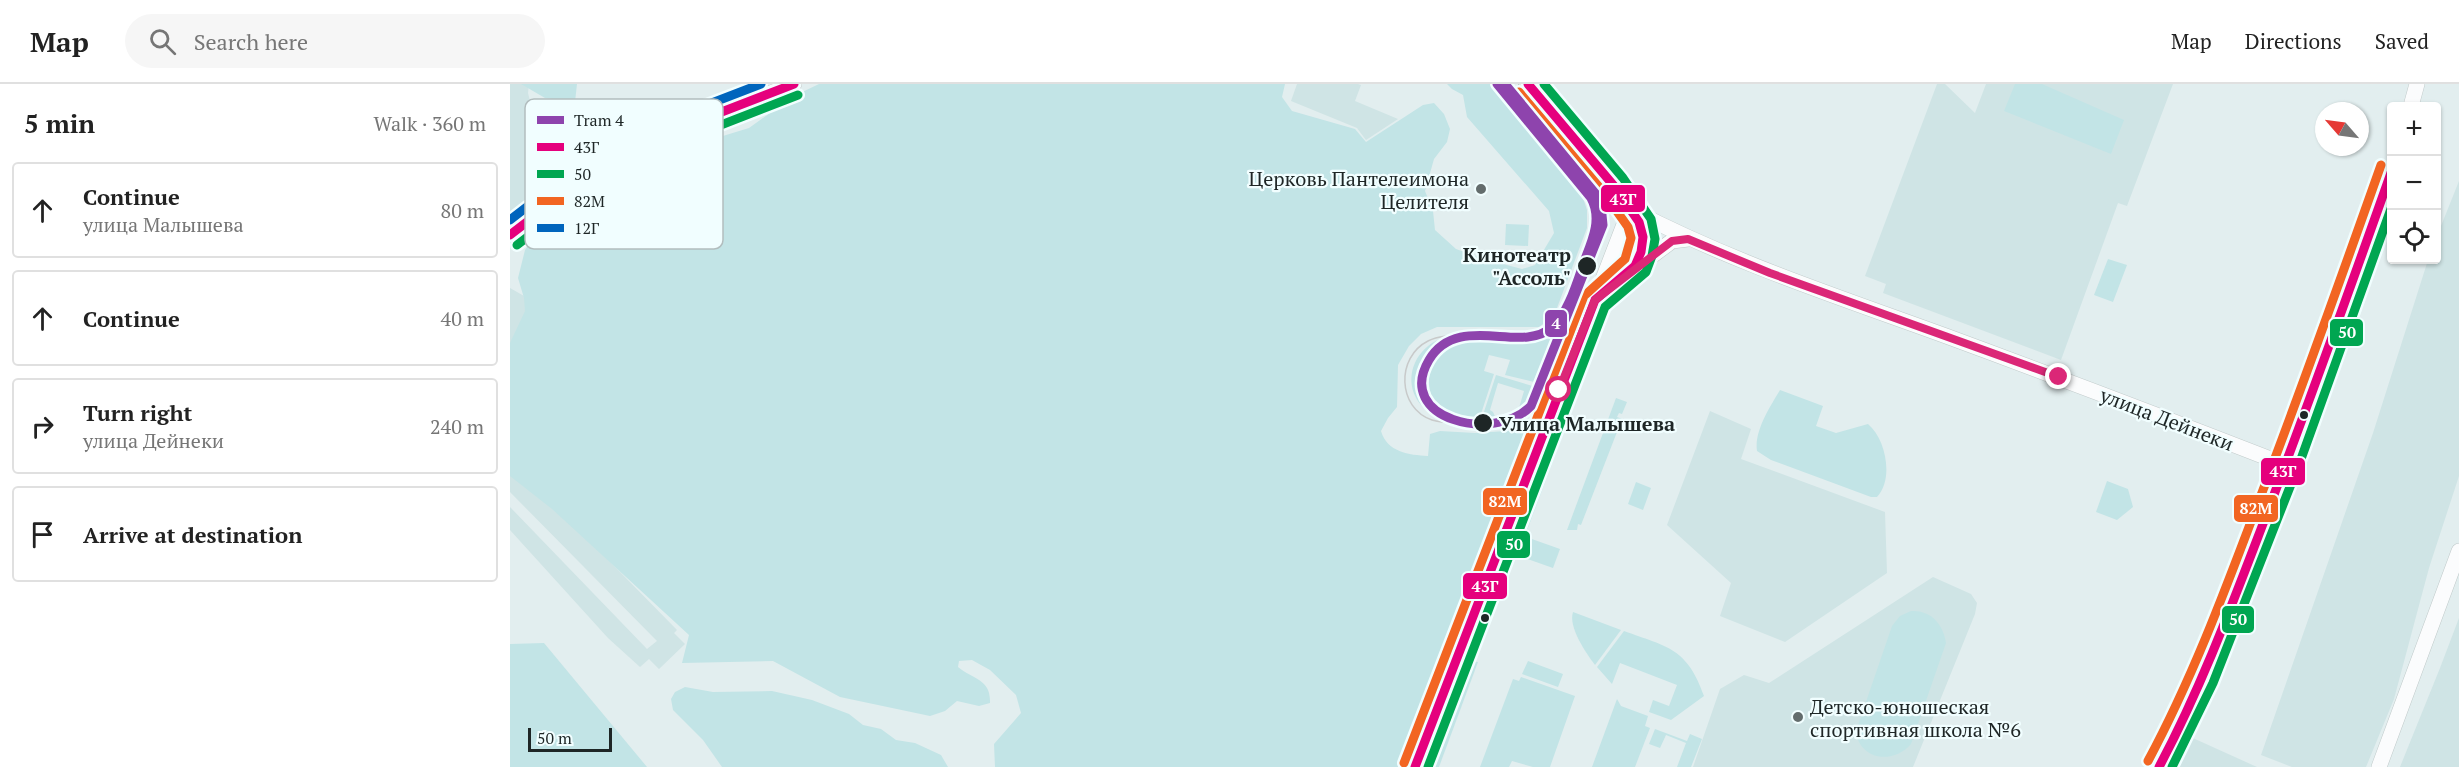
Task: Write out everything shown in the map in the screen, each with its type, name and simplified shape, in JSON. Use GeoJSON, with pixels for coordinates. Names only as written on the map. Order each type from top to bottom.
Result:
{"type":"FeatureCollection","features":[{"type":"Feature","properties":{"kind":"main road","name":"улица Дейнеки"},"geometry":{"type":"LineString","coordinates":[[1528,84],[1614,186],[1630,209]]}},
{"type":"Feature","properties":{"kind":"street"},"geometry":{"type":"LineString","coordinates":[[723,110],[794,84]]}},
{"type":"Feature","properties":{"kind":"street"},"geometry":{"type":"LineString","coordinates":[[2412,102],[2417,84]]}},
{"type":"Feature","properties":{"kind":"street"},"geometry":{"type":"LineString","coordinates":[[2159,767],[2202,679],[2286,465],[2387,180]]}},
{"type":"Feature","properties":{"kind":"street"},"geometry":{"type":"LineString","coordinates":[[1624,277],[1635,266],[1641,252],[1642,237],[1639,222],[1630,209]]}},
{"type":"Feature","properties":{"kind":"street"},"geometry":{"type":"LineString","coordinates":[[1415,767],[1630,209]]}},
{"type":"Feature","properties":{"kind":"street","name":"улица Дейнеки"},"geometry":{"type":"LineString","coordinates":[[1630,209],[1684,237],[1763,271],[2059,377],[2286,465]]}},
{"type":"Feature","properties":{"kind":"street"},"geometry":{"type":"LineString","coordinates":[[510,236],[525,224]]}},
{"type":"Feature","properties":{"kind":"street"},"geometry":{"type":"LineString","coordinates":[[1595,300],[1672,241],[1684,237]]}},
{"type":"Feature","properties":{"kind":"street"},"geometry":{"type":"LineString","coordinates":[[2379,767],[2459,551]]}},
{"type":"Feature","properties":{"kind":"shaded area"},"geometry":{"type":"Polygon","coordinates":[[[510,84],[529,84],[530,99],[525,99],[525,202],[510,215],[510,84]]]}},
{"type":"Feature","properties":{"kind":"shaded area"},"geometry":{"type":"Polygon","coordinates":[[[521,84],[577,84],[575,99],[545,98],[521,84]]]}},
{"type":"Feature","properties":{"kind":"shaded area"},"geometry":{"type":"Polygon","coordinates":[[[819,84],[1285,84],[1282,97],[1292,111],[1355,129],[1366,142],[1423,105],[1434,103],[1444,114],[1450,129],[1447,142],[1434,159],[1425,191],[1433,211],[1435,230],[1456,249],[1522,269],[1535,265],[1554,233],[1549,211],[1467,117],[1463,95],[1447,84],[1491,84],[1582,195],[1587,210],[1587,228],[1554,316],[1539,327],[1437,327],[1421,334],[1409,346],[1398,365],[1397,407],[1381,431],[1393,448],[1413,455],[1428,456],[1430,434],[1440,431],[1475,433],[1522,430],[1528,435],[1529,444],[1406,767],[995,767],[994,744],[1021,713],[1016,695],[990,670],[972,660],[959,661],[958,667],[985,684],[990,695],[990,703],[979,706],[957,701],[945,711],[930,716],[840,697],[773,661],[682,663],[689,635],[552,509],[510,476],[510,343],[525,311],[518,278],[526,249],[723,249],[723,136],[749,128],[794,96],[819,84]]]}},
{"type":"Feature","properties":{"kind":"shaded area"},"geometry":{"type":"Polygon","coordinates":[[[1297,84],[1361,85],[1355,101],[1398,119],[1366,140],[1357,128],[1291,101],[1297,84]]]}},
{"type":"Feature","properties":{"kind":"shaded area"},"geometry":{"type":"Polygon","coordinates":[[[1937,84],[1945,84],[1975,113],[1986,84],[2173,84],[2127,206],[2118,203],[2061,360],[1883,293],[1886,284],[1865,276],[1937,84]]]}},
{"type":"Feature","properties":{"kind":"shaded area"},"geometry":{"type":"Polygon","coordinates":[[[2015,84],[2042,84],[2124,120],[2111,154],[2004,111],[2015,84]]]}},
{"type":"Feature","properties":{"kind":"shaded area"},"geometry":{"type":"Polygon","coordinates":[[[2459,181],[2459,476],[2429,568],[2394,699],[2366,767],[2292,767],[2261,755],[2373,433],[2427,264],[2441,264],[2441,226],[2459,181]]]}},
{"type":"Feature","properties":{"kind":"shaded area"},"geometry":{"type":"Polygon","coordinates":[[[1506,224],[1529,225],[1528,246],[1505,245],[1506,224]]]}},
{"type":"Feature","properties":{"kind":"shaded area"},"geometry":{"type":"Polygon","coordinates":[[[2108,259],[2127,265],[2113,302],[2094,295],[2108,259]]]}},
{"type":"Feature","properties":{"kind":"shaded area"},"geometry":{"type":"Polygon","coordinates":[[[510,288],[538,304],[510,364],[510,288]]]}},
{"type":"Feature","properties":{"kind":"shaded area"},"geometry":{"type":"Polygon","coordinates":[[[1561,326],[1538,383],[1505,375],[1510,360],[1489,355],[1484,371],[1494,374],[1479,420],[1449,414],[1436,404],[1429,387],[1429,375],[1435,355],[1442,346],[1452,340],[1474,336],[1510,341],[1533,341],[1545,338],[1561,326]]]}},
{"type":"Feature","properties":{"kind":"shaded area"},"geometry":{"type":"Polygon","coordinates":[[[1453,335],[1440,343],[1433,351],[1425,367],[1423,381],[1424,396],[1431,408],[1451,420],[1433,414],[1421,404],[1413,392],[1412,378],[1415,364],[1423,351],[1435,341],[1453,335]]]}},
{"type":"Feature","properties":{"kind":"shaded area"},"geometry":{"type":"Polygon","coordinates":[[[1581,350],[1593,355],[1523,541],[1513,528],[1581,350]]]}},
{"type":"Feature","properties":{"kind":"shaded area"},"geometry":{"type":"Polygon","coordinates":[[[1496,375],[1536,387],[1527,410],[1516,418],[1524,391],[1498,383],[1490,410],[1497,421],[1481,421],[1496,375]]]}},
{"type":"Feature","properties":{"kind":"shaded area"},"geometry":{"type":"Polygon","coordinates":[[[1780,390],[1823,406],[1816,426],[1836,433],[1868,424],[1879,439],[1886,459],[1885,480],[1877,497],[1871,497],[1771,460],[1757,451],[1760,427],[1780,390]]]}},
{"type":"Feature","properties":{"kind":"shaded area"},"geometry":{"type":"Polygon","coordinates":[[[1616,398],[1627,402],[1622,414],[1619,413],[1617,417],[1622,419],[1581,525],[1578,524],[1577,530],[1567,530],[1616,398]]]}},
{"type":"Feature","properties":{"kind":"shaded area"},"geometry":{"type":"Polygon","coordinates":[[[1710,411],[1751,429],[1741,459],[1885,512],[1887,573],[1785,642],[1720,616],[1731,583],[1667,525],[1710,411]]]}},
{"type":"Feature","properties":{"kind":"shaded area"},"geometry":{"type":"Polygon","coordinates":[[[510,466],[566,517],[677,630],[674,633],[685,644],[659,669],[649,659],[640,667],[608,638],[510,530],[510,507],[647,649],[657,641],[510,492],[510,466]]]}},
{"type":"Feature","properties":{"kind":"shaded area"},"geometry":{"type":"Polygon","coordinates":[[[2107,481],[2128,489],[2133,507],[2117,520],[2096,512],[2107,481]]]}},
{"type":"Feature","properties":{"kind":"shaded area"},"geometry":{"type":"Polygon","coordinates":[[[1636,482],[1651,488],[1643,510],[1628,504],[1636,482]]]}},
{"type":"Feature","properties":{"kind":"shaded area"},"geometry":{"type":"Polygon","coordinates":[[[1529,538],[1560,549],[1553,568],[1522,557],[1529,538]]]}},
{"type":"Feature","properties":{"kind":"shaded area"},"geometry":{"type":"Polygon","coordinates":[[[1933,577],[1971,594],[1977,603],[1975,614],[1913,767],[1693,767],[1720,689],[1744,675],[1769,683],[1933,577]]]}},
{"type":"Feature","properties":{"kind":"shaded area"},"geometry":{"type":"Polygon","coordinates":[[[1493,586],[1504,587],[1478,653],[1470,648],[1493,586]]]}},
{"type":"Feature","properties":{"kind":"shaded area"},"geometry":{"type":"Polygon","coordinates":[[[1911,611],[1924,613],[1935,619],[1946,643],[1911,744],[1904,751],[1895,755],[1878,756],[1863,748],[1858,741],[1856,731],[1892,626],[1900,616],[1911,611]]]}},
{"type":"Feature","properties":{"kind":"shaded area"},"geometry":{"type":"Polygon","coordinates":[[[1573,612],[1621,630],[1595,665],[1575,632],[1573,612]]]}},
{"type":"Feature","properties":{"kind":"shaded area"},"geometry":{"type":"Polygon","coordinates":[[[2459,618],[2459,767],[2400,767],[2440,668],[2459,618]]]}},
{"type":"Feature","properties":{"kind":"shaded area"},"geometry":{"type":"Polygon","coordinates":[[[1624,631],[1664,646],[1683,659],[1691,668],[1704,696],[1671,720],[1649,712],[1653,700],[1669,706],[1677,685],[1620,663],[1612,684],[1597,667],[1624,631]]]}},
{"type":"Feature","properties":{"kind":"shaded area"},"geometry":{"type":"Polygon","coordinates":[[[544,643],[647,767],[510,767],[510,644],[544,643]]]}},
{"type":"Feature","properties":{"kind":"shaded area"},"geometry":{"type":"Polygon","coordinates":[[[1466,661],[1478,662],[1439,767],[1427,767],[1466,661]]]}},
{"type":"Feature","properties":{"kind":"shaded area"},"geometry":{"type":"Polygon","coordinates":[[[1528,661],[1563,674],[1558,687],[1522,674],[1528,661]]]}},
{"type":"Feature","properties":{"kind":"shaded area"},"geometry":{"type":"Polygon","coordinates":[[[1521,677],[1575,696],[1550,767],[1533,767],[1512,761],[1509,767],[1480,767],[1513,679],[1519,681],[1521,677]]]}},
{"type":"Feature","properties":{"kind":"shaded area"},"geometry":{"type":"Polygon","coordinates":[[[685,687],[713,692],[772,691],[812,700],[849,714],[863,725],[881,729],[896,740],[915,743],[941,755],[948,767],[722,767],[703,740],[673,710],[671,699],[675,692],[685,687]]]}},
{"type":"Feature","properties":{"kind":"shaded area"},"geometry":{"type":"Polygon","coordinates":[[[1617,699],[1621,706],[1648,716],[1645,726],[1650,728],[1635,767],[1592,767],[1617,699]]]}},
{"type":"Feature","properties":{"kind":"shaded area"},"geometry":{"type":"Polygon","coordinates":[[[1655,729],[1687,741],[1690,734],[1702,739],[1691,767],[1677,767],[1686,743],[1666,735],[1660,748],[1649,744],[1655,729]]]}},
{"type":"Feature","properties":{"kind":"shaded area"},"geometry":{"type":"Polygon","coordinates":[[[2184,734],[2257,767],[2165,767],[2184,734]]]}},
{"type":"Feature","properties":{"kind":"tram line","name":"4"},"geometry":{"type":"LineString","coordinates":[[1497,84],[1591,198],[1596,221],[1591,244],[1572,296],[1562,315],[1551,328],[1538,335],[1523,337],[1456,338],[1441,346],[1429,360],[1422,380],[1425,397],[1436,411],[1453,419],[1473,424],[1495,423],[1515,417],[1531,406],[1603,225],[1601,205],[1596,194],[1505,84]]}},
{"type":"Feature","properties":{"kind":"tram line"},"geometry":{"type":"LineString","coordinates":[[1469,423],[1441,422],[1420,414],[1412,405],[1405,382],[1410,358],[1428,341],[1445,336],[1474,335]]}},
{"type":"Feature","properties":{"kind":"transit line","name":"12Г"},"geometry":{"type":"LineString","coordinates":[[722,99],[761,84]]}},
{"type":"Feature","properties":{"kind":"transit line","name":"43Г"},"geometry":{"type":"LineString","coordinates":[[723,111],[794,84]]}},
{"type":"Feature","properties":{"kind":"transit line","name":"43Г"},"geometry":{"type":"LineString","coordinates":[[1415,767],[1595,300],[1635,266],[1641,252],[1643,237],[1639,222],[1614,186],[1528,84]]}},
{"type":"Feature","properties":{"kind":"transit line","name":"50"},"geometry":{"type":"LineString","coordinates":[[1428,767],[1605,307],[1646,272],[1655,239],[1651,219],[1623,178],[1544,84]]}},
{"type":"Feature","properties":{"kind":"transit line","name":"82М"},"geometry":{"type":"LineString","coordinates":[[1404,763],[1584,296],[1625,259],[1631,238],[1628,227],[1604,193],[1519,92]]}},
{"type":"Feature","properties":{"kind":"transit line","name":"50"},"geometry":{"type":"LineString","coordinates":[[723,124],[798,95]]}},
{"type":"Feature","properties":{"kind":"transit line","name":"82М"},"geometry":{"type":"LineString","coordinates":[[2148,761],[2206,638],[2231,575],[2381,165]]}},
{"type":"Feature","properties":{"kind":"transit line","name":"43Г"},"geometry":{"type":"LineString","coordinates":[[2159,767],[2203,675],[2241,580],[2387,184]]}},
{"type":"Feature","properties":{"kind":"transit line","name":"12Г"},"geometry":{"type":"LineString","coordinates":[[510,220],[525,208]]}},
{"type":"Feature","properties":{"kind":"transit line","name":"50"},"geometry":{"type":"LineString","coordinates":[[2301,459],[2391,210]]}},
{"type":"Feature","properties":{"kind":"transit line","name":"43Г"},"geometry":{"type":"LineString","coordinates":[[510,235],[525,223]]}},
{"type":"Feature","properties":{"kind":"transit line","name":"50"},"geometry":{"type":"LineString","coordinates":[[517,245],[525,239]]}},
{"type":"Feature","properties":{"kind":"transit line","name":"50"},"geometry":{"type":"LineString","coordinates":[[2172,767],[2213,683],[2297,469]]}},
{"type":"Feature","properties":{"kind":"place","name":"Церковь Пантелеимона Целителя"},"geometry":{"type":"Point","coordinates":[1481,189]}},
{"type":"Feature","properties":{"kind":"place","name":"Кинотеатр \"Ассоль\""},"geometry":{"type":"Point","coordinates":[1587,266]}},
{"type":"Feature","properties":{"kind":"place","name":"Улица Малышева"},"geometry":{"type":"Point","coordinates":[1483,423]}},
{"type":"Feature","properties":{"kind":"place","name":"Детско-юношеская спортивная школа №6"},"geometry":{"type":"Point","coordinates":[1798,717]}},
{"type":"Feature","properties":{"kind":"route"},"geometry":{"type":"LineString","coordinates":[[1559,390],[1595,300],[1672,241],[1680,239],[1688,239],[1756,268],[2059,377]]}}]}
